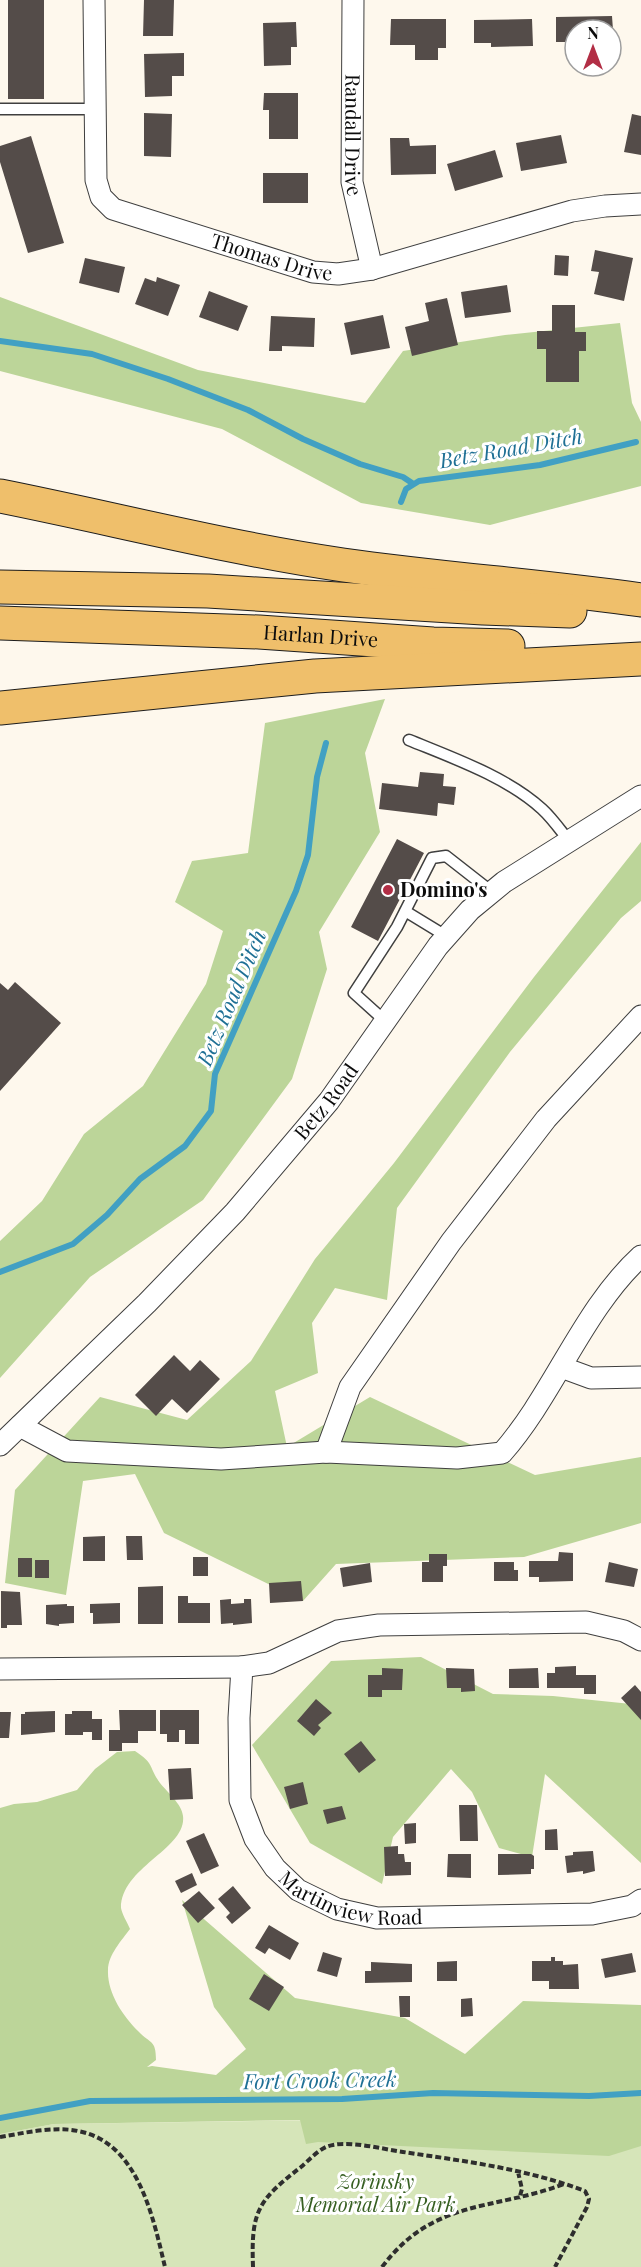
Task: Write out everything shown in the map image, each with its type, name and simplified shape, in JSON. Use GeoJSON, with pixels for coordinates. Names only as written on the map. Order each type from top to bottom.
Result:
{"type":"FeatureCollection","features":[{"type":"Feature","properties":{"kind":"main road"},"geometry":{"type":"LineString","coordinates":[[0,496],[101,516],[224,545],[343,565],[641,600]]}},
{"type":"Feature","properties":{"kind":"main road","name":"Harlan Drive"},"geometry":{"type":"LineString","coordinates":[[0,587],[208,591],[483,608],[641,613]]}},
{"type":"Feature","properties":{"kind":"main road","name":"Harlan Drive"},"geometry":{"type":"LineString","coordinates":[[0,623],[259,632],[433,644],[641,650]]}},
{"type":"Feature","properties":{"kind":"main road"},"geometry":{"type":"LineString","coordinates":[[0,708],[315,675],[641,659]]}},
{"type":"Feature","properties":{"kind":"street","name":"Thomas Drive"},"geometry":{"type":"LineString","coordinates":[[94,0],[96,180],[101,197],[113,209],[313,272],[338,274],[372,269],[572,211],[641,204]]}},
{"type":"Feature","properties":{"kind":"street","name":"Randall Drive"},"geometry":{"type":"LineString","coordinates":[[353,0],[352,182],[372,269]]}},
{"type":"Feature","properties":{"kind":"street","name":"Betz Road"},"geometry":{"type":"LineString","coordinates":[[0,1445],[147,1303],[235,1212],[329,1101],[446,936],[470,910],[504,882],[641,796]]}},
{"type":"Feature","properties":{"kind":"street"},"geometry":{"type":"LineString","coordinates":[[326,1452],[350,1387],[451,1242],[546,1119],[641,1016]]}},
{"type":"Feature","properties":{"kind":"street"},"geometry":{"type":"LineString","coordinates":[[20,1426],[67,1451],[221,1459],[326,1452],[457,1458],[502,1453],[520,1433],[623,1273],[641,1256]]}},
{"type":"Feature","properties":{"kind":"street"},"geometry":{"type":"LineString","coordinates":[[561,1367],[591,1378],[641,1377]]}},
{"type":"Feature","properties":{"kind":"street"},"geometry":{"type":"LineString","coordinates":[[0,1669],[242,1667],[269,1663],[339,1631],[379,1625],[586,1622],[624,1631],[641,1640]]}},
{"type":"Feature","properties":{"kind":"street","name":"Martinview Road"},"geometry":{"type":"LineString","coordinates":[[242,1667],[239,1718],[240,1800],[255,1839],[275,1868],[298,1890],[337,1909],[377,1918],[592,1914],[632,1905],[641,1900]]}},
{"type":"Feature","properties":{"kind":"lane"},"geometry":{"type":"LineString","coordinates":[[0,109],[95,109]]}},
{"type":"Feature","properties":{"kind":"lane"},"geometry":{"type":"LineString","coordinates":[[409,740],[466,764],[516,790],[543,809],[569,841]]}},
{"type":"Feature","properties":{"kind":"lane"},"geometry":{"type":"LineString","coordinates":[[386,1021],[354,993],[397,927],[432,858],[446,856],[492,892]]}},
{"type":"Feature","properties":{"kind":"lane"},"geometry":{"type":"LineString","coordinates":[[405,911],[446,936]]}},
{"type":"Feature","properties":{"kind":"path"},"geometry":{"type":"LineString","coordinates":[[0,2137],[76,2130],[98,2137],[112,2147],[124,2159],[147,2201],[165,2267]]}},
{"type":"Feature","properties":{"kind":"path"},"geometry":{"type":"LineString","coordinates":[[253,2267],[252,2235],[254,2221],[260,2208],[286,2178],[325,2147],[337,2145],[441,2157],[565,2183],[585,2191],[589,2199],[587,2207],[555,2267]]}},
{"type":"Feature","properties":{"kind":"path"},"geometry":{"type":"LineString","coordinates":[[518,2172],[522,2190],[519,2199]]}},
{"type":"Feature","properties":{"kind":"path"},"geometry":{"type":"LineString","coordinates":[[382,2267],[394,2251],[428,2223],[472,2207],[519,2199],[565,2183]]}},
{"type":"Feature","properties":{"kind":"green space"},"geometry":{"type":"Polygon","coordinates":[[[0,297],[198,370],[365,403],[403,351],[505,335],[620,323],[632,403],[641,422],[641,486],[490,525],[361,503],[222,429],[0,371],[0,297]]]}},
{"type":"Feature","properties":{"kind":"green space"},"geometry":{"type":"Polygon","coordinates":[[[385,699],[365,753],[380,832],[319,932],[327,969],[292,1079],[203,1200],[90,1277],[0,1378],[0,1241],[42,1201],[84,1134],[143,1086],[206,984],[223,931],[175,902],[192,861],[248,853],[265,723],[385,699]]]}},
{"type":"Feature","properties":{"kind":"green space"},"geometry":{"type":"Polygon","coordinates":[[[641,842],[641,901],[621,918],[510,1052],[397,1208],[387,1300],[335,1288],[312,1323],[318,1373],[275,1391],[287,1447],[370,1397],[535,1475],[641,1457],[641,1523],[524,1557],[336,1564],[303,1601],[164,1533],[135,1474],[83,1481],[66,1595],[5,1583],[15,1490],[100,1397],[187,1420],[251,1361],[315,1259],[394,1163],[534,977],[641,842]]]}},
{"type":"Feature","properties":{"kind":"green space"},"geometry":{"type":"Polygon","coordinates":[[[421,1657],[493,1694],[553,1696],[631,1704],[641,1715],[641,1863],[545,1774],[532,1857],[499,1848],[472,1792],[451,1769],[393,1837],[382,1884],[310,1843],[252,1745],[331,1661],[421,1657]]]}},
{"type":"Feature","properties":{"kind":"green space"},"geometry":{"type":"Polygon","coordinates":[[[135,1751],[149,1762],[160,1783],[180,1807],[183,1816],[181,1828],[175,1839],[131,1881],[124,1894],[121,1908],[130,1929],[110,1959],[108,1970],[110,1987],[117,2003],[132,2025],[152,2042],[155,2048],[156,2060],[147,2067],[216,2075],[246,2049],[214,2007],[182,1900],[295,1998],[405,2018],[465,2054],[523,2001],[641,2005],[641,2146],[609,2156],[318,2142],[306,2144],[300,2120],[54,2124],[0,2134],[0,1808],[37,1802],[77,1790],[95,1769],[117,1752],[135,1751]]]}},
{"type":"Feature","properties":{"kind":"green space","name":"Zorinsky Memorial Air Park"},"geometry":{"type":"Polygon","coordinates":[[[446,2118],[641,2119],[641,2267],[0,2267],[0,2134],[54,2124],[446,2118]]]}},
{"type":"Feature","properties":{"kind":"building"},"geometry":{"type":"Polygon","coordinates":[[[8,0],[44,0],[44,99],[8,99],[8,0]]]}},
{"type":"Feature","properties":{"kind":"building"},"geometry":{"type":"Polygon","coordinates":[[[144,0],[174,0],[173,36],[143,36],[144,0]]]}},
{"type":"Feature","properties":{"kind":"building"},"geometry":{"type":"Polygon","coordinates":[[[612,16],[612,18],[563,18],[563,42],[556,42],[556,17],[612,16]]]}},
{"type":"Feature","properties":{"kind":"building"},"geometry":{"type":"Polygon","coordinates":[[[391,19],[446,19],[446,48],[438,48],[438,60],[415,60],[415,45],[390,45],[391,19]]]}},
{"type":"Feature","properties":{"kind":"building"},"geometry":{"type":"Polygon","coordinates":[[[532,19],[533,46],[491,47],[491,43],[474,43],[474,20],[532,19]]]}},
{"type":"Feature","properties":{"kind":"building"},"geometry":{"type":"Polygon","coordinates":[[[296,22],[297,47],[291,47],[291,65],[264,66],[263,23],[296,22]]]}},
{"type":"Feature","properties":{"kind":"building"},"geometry":{"type":"Polygon","coordinates":[[[184,53],[184,76],[172,76],[172,96],[145,97],[144,54],[184,53]]]}},
{"type":"Feature","properties":{"kind":"building"},"geometry":{"type":"Polygon","coordinates":[[[264,93],[298,93],[298,139],[269,139],[269,110],[263,110],[264,93]]]}},
{"type":"Feature","properties":{"kind":"building"},"geometry":{"type":"Polygon","coordinates":[[[144,113],[172,114],[171,157],[144,156],[144,113]]]}},
{"type":"Feature","properties":{"kind":"building"},"geometry":{"type":"Polygon","coordinates":[[[632,114],[641,116],[641,155],[624,152],[632,114]]]}},
{"type":"Feature","properties":{"kind":"building"},"geometry":{"type":"Polygon","coordinates":[[[561,135],[567,163],[521,171],[516,143],[561,135]]]}},
{"type":"Feature","properties":{"kind":"building"},"geometry":{"type":"Polygon","coordinates":[[[31,136],[64,243],[28,253],[0,162],[0,146],[31,136]]]}},
{"type":"Feature","properties":{"kind":"building"},"geometry":{"type":"Polygon","coordinates":[[[390,138],[409,138],[410,146],[436,145],[436,174],[391,175],[390,138]]]}},
{"type":"Feature","properties":{"kind":"building"},"geometry":{"type":"Polygon","coordinates":[[[495,150],[503,177],[455,191],[447,164],[495,150]]]}},
{"type":"Feature","properties":{"kind":"building"},"geometry":{"type":"Polygon","coordinates":[[[263,173],[308,173],[308,203],[263,203],[263,173]]]}},
{"type":"Feature","properties":{"kind":"building"},"geometry":{"type":"Polygon","coordinates":[[[595,250],[633,258],[624,301],[594,294],[599,272],[591,271],[595,250]]]}},
{"type":"Feature","properties":{"kind":"building"},"geometry":{"type":"Polygon","coordinates":[[[555,255],[569,256],[568,276],[554,275],[555,255]]]}},
{"type":"Feature","properties":{"kind":"building"},"geometry":{"type":"Polygon","coordinates":[[[85,258],[125,267],[119,293],[79,283],[85,258]]]}},
{"type":"Feature","properties":{"kind":"building"},"geometry":{"type":"Polygon","coordinates":[[[157,277],[180,285],[168,316],[135,304],[145,278],[156,282],[157,277]]]}},
{"type":"Feature","properties":{"kind":"building"},"geometry":{"type":"Polygon","coordinates":[[[507,285],[511,312],[465,318],[461,292],[507,285]]]}},
{"type":"Feature","properties":{"kind":"building"},"geometry":{"type":"Polygon","coordinates":[[[209,291],[248,306],[238,331],[199,317],[209,291]]]}},
{"type":"Feature","properties":{"kind":"building"},"geometry":{"type":"Polygon","coordinates":[[[447,298],[458,345],[412,356],[405,327],[429,321],[425,303],[447,298]]]}},
{"type":"Feature","properties":{"kind":"building"},"geometry":{"type":"Polygon","coordinates":[[[552,305],[575,305],[575,332],[586,332],[586,351],[579,351],[579,382],[546,382],[546,349],[537,349],[537,331],[552,331],[552,305]]]}},
{"type":"Feature","properties":{"kind":"building"},"geometry":{"type":"Polygon","coordinates":[[[383,315],[390,348],[351,355],[344,323],[383,315]]]}},
{"type":"Feature","properties":{"kind":"building"},"geometry":{"type":"Polygon","coordinates":[[[271,316],[315,318],[314,347],[282,346],[282,351],[269,351],[271,316]]]}},
{"type":"Feature","properties":{"kind":"building"},"geometry":{"type":"Polygon","coordinates":[[[420,772],[444,774],[443,786],[456,787],[454,805],[438,803],[437,816],[379,809],[382,783],[418,787],[420,772]]]}},
{"type":"Feature","properties":{"kind":"building","name":"Domino's"},"geometry":{"type":"Polygon","coordinates":[[[397,839],[424,853],[378,941],[351,927],[397,839]]]}},
{"type":"Feature","properties":{"kind":"building"},"geometry":{"type":"Polygon","coordinates":[[[15,982],[61,1023],[0,1091],[0,983],[8,990],[15,982]]]}},
{"type":"Feature","properties":{"kind":"building"},"geometry":{"type":"Polygon","coordinates":[[[174,1355],[190,1371],[200,1360],[220,1379],[187,1413],[172,1399],[156,1416],[135,1395],[174,1355]]]}},
{"type":"Feature","properties":{"kind":"building"},"geometry":{"type":"Polygon","coordinates":[[[105,1536],[105,1561],[83,1561],[83,1537],[105,1536]]]}},
{"type":"Feature","properties":{"kind":"building"},"geometry":{"type":"Polygon","coordinates":[[[126,1536],[142,1536],[143,1560],[127,1560],[126,1536]]]}},
{"type":"Feature","properties":{"kind":"building"},"geometry":{"type":"Polygon","coordinates":[[[559,1552],[573,1553],[573,1581],[539,1582],[539,1577],[529,1577],[529,1561],[558,1561],[559,1552]]]}},
{"type":"Feature","properties":{"kind":"building"},"geometry":{"type":"Polygon","coordinates":[[[429,1554],[447,1554],[447,1566],[443,1566],[443,1582],[422,1582],[422,1562],[429,1562],[429,1554]]]}},
{"type":"Feature","properties":{"kind":"building"},"geometry":{"type":"Polygon","coordinates":[[[193,1557],[208,1557],[208,1576],[193,1576],[193,1557]]]}},
{"type":"Feature","properties":{"kind":"building"},"geometry":{"type":"Polygon","coordinates":[[[18,1558],[32,1558],[32,1577],[18,1577],[18,1558]]]}},
{"type":"Feature","properties":{"kind":"building"},"geometry":{"type":"Polygon","coordinates":[[[35,1560],[49,1560],[49,1578],[35,1578],[35,1560]]]}},
{"type":"Feature","properties":{"kind":"building"},"geometry":{"type":"Polygon","coordinates":[[[494,1562],[514,1562],[514,1570],[518,1570],[518,1581],[494,1581],[494,1562]]]}},
{"type":"Feature","properties":{"kind":"building"},"geometry":{"type":"Polygon","coordinates":[[[609,1562],[638,1569],[634,1587],[605,1582],[609,1562]]]}},
{"type":"Feature","properties":{"kind":"building"},"geometry":{"type":"Polygon","coordinates":[[[370,1563],[372,1582],[343,1587],[340,1568],[370,1563]]]}},
{"type":"Feature","properties":{"kind":"building"},"geometry":{"type":"Polygon","coordinates":[[[301,1581],[303,1601],[270,1603],[269,1583],[301,1581]]]}},
{"type":"Feature","properties":{"kind":"building"},"geometry":{"type":"Polygon","coordinates":[[[163,1586],[163,1624],[138,1624],[138,1587],[163,1586]]]}},
{"type":"Feature","properties":{"kind":"building"},"geometry":{"type":"Polygon","coordinates":[[[1,1591],[20,1592],[22,1625],[7,1625],[7,1628],[1,1628],[1,1591]]]}},
{"type":"Feature","properties":{"kind":"building"},"geometry":{"type":"Polygon","coordinates":[[[178,1596],[188,1596],[188,1603],[210,1603],[210,1623],[178,1623],[178,1596]]]}},
{"type":"Feature","properties":{"kind":"building"},"geometry":{"type":"Polygon","coordinates":[[[231,1599],[231,1604],[244,1603],[244,1599],[251,1599],[252,1623],[221,1624],[220,1600],[231,1599]]]}},
{"type":"Feature","properties":{"kind":"building"},"geometry":{"type":"Polygon","coordinates":[[[120,1603],[120,1623],[93,1624],[90,1604],[120,1603]]]}},
{"type":"Feature","properties":{"kind":"building"},"geometry":{"type":"Polygon","coordinates":[[[67,1604],[67,1606],[74,1606],[74,1623],[59,1624],[59,1626],[46,1624],[46,1605],[67,1604]]]}},
{"type":"Feature","properties":{"kind":"building"},"geometry":{"type":"Polygon","coordinates":[[[576,1666],[576,1675],[596,1675],[596,1694],[584,1694],[584,1688],[547,1688],[547,1673],[555,1673],[555,1667],[576,1666]]]}},
{"type":"Feature","properties":{"kind":"building"},"geometry":{"type":"Polygon","coordinates":[[[382,1668],[403,1669],[402,1690],[382,1690],[382,1697],[368,1697],[368,1675],[382,1675],[382,1668]]]}},
{"type":"Feature","properties":{"kind":"building"},"geometry":{"type":"Polygon","coordinates":[[[446,1668],[474,1669],[475,1691],[461,1692],[461,1688],[447,1688],[446,1668]]]}},
{"type":"Feature","properties":{"kind":"building"},"geometry":{"type":"Polygon","coordinates":[[[538,1668],[539,1688],[509,1688],[509,1669],[538,1668]]]}},
{"type":"Feature","properties":{"kind":"building"},"geometry":{"type":"Polygon","coordinates":[[[635,1685],[641,1692],[641,1720],[621,1698],[635,1685]]]}},
{"type":"Feature","properties":{"kind":"building"},"geometry":{"type":"Polygon","coordinates":[[[316,1699],[332,1713],[318,1725],[321,1728],[314,1736],[297,1721],[316,1699]]]}},
{"type":"Feature","properties":{"kind":"building"},"geometry":{"type":"Polygon","coordinates":[[[119,1710],[156,1710],[156,1731],[138,1731],[138,1743],[122,1743],[122,1751],[109,1751],[109,1730],[120,1730],[119,1710]]]}},
{"type":"Feature","properties":{"kind":"building"},"geometry":{"type":"Polygon","coordinates":[[[160,1710],[199,1710],[199,1744],[185,1744],[185,1730],[179,1730],[179,1742],[167,1742],[167,1734],[160,1734],[160,1710]]]}},
{"type":"Feature","properties":{"kind":"building"},"geometry":{"type":"Polygon","coordinates":[[[55,1711],[55,1732],[21,1735],[21,1714],[55,1711]]]}},
{"type":"Feature","properties":{"kind":"building"},"geometry":{"type":"Polygon","coordinates":[[[72,1711],[92,1711],[92,1719],[102,1719],[102,1740],[92,1740],[92,1732],[83,1732],[83,1735],[65,1735],[65,1714],[72,1714],[72,1711]]]}},
{"type":"Feature","properties":{"kind":"building"},"geometry":{"type":"Polygon","coordinates":[[[0,1712],[11,1712],[9,1738],[0,1738],[0,1712]]]}},
{"type":"Feature","properties":{"kind":"building"},"geometry":{"type":"Polygon","coordinates":[[[361,1741],[376,1760],[359,1773],[344,1754],[361,1741]]]}},
{"type":"Feature","properties":{"kind":"building"},"geometry":{"type":"Polygon","coordinates":[[[191,1768],[193,1799],[170,1800],[168,1769],[191,1768]]]}},
{"type":"Feature","properties":{"kind":"building"},"geometry":{"type":"Polygon","coordinates":[[[303,1782],[308,1804],[290,1809],[284,1787],[303,1782]]]}},
{"type":"Feature","properties":{"kind":"building"},"geometry":{"type":"Polygon","coordinates":[[[459,1805],[477,1805],[478,1841],[460,1841],[459,1805]]]}},
{"type":"Feature","properties":{"kind":"building"},"geometry":{"type":"Polygon","coordinates":[[[342,1806],[346,1819],[327,1824],[323,1810],[342,1806]]]}},
{"type":"Feature","properties":{"kind":"building"},"geometry":{"type":"Polygon","coordinates":[[[416,1823],[416,1843],[405,1844],[404,1824],[416,1823]]]}},
{"type":"Feature","properties":{"kind":"building"},"geometry":{"type":"Polygon","coordinates":[[[557,1829],[558,1850],[545,1850],[545,1830],[557,1829]]]}},
{"type":"Feature","properties":{"kind":"building"},"geometry":{"type":"Polygon","coordinates":[[[204,1833],[219,1866],[201,1874],[186,1841],[204,1833]]]}},
{"type":"Feature","properties":{"kind":"building"},"geometry":{"type":"Polygon","coordinates":[[[398,1846],[398,1854],[404,1854],[405,1862],[411,1862],[411,1875],[385,1876],[384,1847],[398,1846]]]}},
{"type":"Feature","properties":{"kind":"building"},"geometry":{"type":"Polygon","coordinates":[[[593,1851],[595,1871],[583,1874],[583,1871],[567,1873],[565,1856],[573,1855],[573,1852],[593,1851]]]}},
{"type":"Feature","properties":{"kind":"building"},"geometry":{"type":"Polygon","coordinates":[[[448,1854],[471,1854],[471,1878],[447,1877],[448,1854]]]}},
{"type":"Feature","properties":{"kind":"building"},"geometry":{"type":"Polygon","coordinates":[[[498,1854],[531,1854],[534,1856],[534,1869],[531,1869],[531,1874],[498,1875],[498,1854]]]}},
{"type":"Feature","properties":{"kind":"building"},"geometry":{"type":"Polygon","coordinates":[[[192,1873],[197,1885],[181,1893],[175,1881],[192,1873]]]}},
{"type":"Feature","properties":{"kind":"building"},"geometry":{"type":"Polygon","coordinates":[[[233,1886],[251,1908],[232,1924],[226,1917],[230,1913],[218,1899],[233,1886]]]}},
{"type":"Feature","properties":{"kind":"building"},"geometry":{"type":"Polygon","coordinates":[[[199,1891],[215,1908],[198,1923],[182,1905],[199,1891]]]}},
{"type":"Feature","properties":{"kind":"building"},"geometry":{"type":"Polygon","coordinates":[[[269,1925],[299,1943],[290,1960],[269,1948],[265,1954],[255,1948],[269,1925]]]}},
{"type":"Feature","properties":{"kind":"building"},"geometry":{"type":"Polygon","coordinates":[[[323,1952],[342,1958],[337,1977],[317,1971],[323,1952]]]}},
{"type":"Feature","properties":{"kind":"building"},"geometry":{"type":"Polygon","coordinates":[[[632,1953],[636,1972],[605,1978],[601,1959],[632,1953]]]}},
{"type":"Feature","properties":{"kind":"building"},"geometry":{"type":"Polygon","coordinates":[[[551,1957],[555,1957],[555,1961],[563,1961],[563,1965],[578,1964],[579,1989],[549,1989],[549,1981],[532,1981],[532,1961],[551,1961],[551,1957]]]}},
{"type":"Feature","properties":{"kind":"building"},"geometry":{"type":"Polygon","coordinates":[[[457,1961],[457,1981],[437,1981],[437,1962],[457,1961]]]}},
{"type":"Feature","properties":{"kind":"building"},"geometry":{"type":"Polygon","coordinates":[[[371,1962],[412,1964],[412,1982],[365,1983],[365,1971],[371,1971],[371,1962]]]}},
{"type":"Feature","properties":{"kind":"building"},"geometry":{"type":"Polygon","coordinates":[[[264,1974],[284,1987],[269,2011],[249,1999],[264,1974]]]}},
{"type":"Feature","properties":{"kind":"building"},"geometry":{"type":"Polygon","coordinates":[[[399,1996],[410,1996],[410,2017],[400,2017],[399,1996]]]}},
{"type":"Feature","properties":{"kind":"building"},"geometry":{"type":"Polygon","coordinates":[[[472,1998],[473,2016],[461,2017],[461,1999],[472,1998]]]}},
{"type":"Feature","properties":{"kind":"waterway"},"geometry":{"type":"LineString","coordinates":[[0,341],[92,354],[168,379],[248,410],[303,439],[360,464],[403,477],[412,483]]}},
{"type":"Feature","properties":{"kind":"waterway","name":"Betz Road Ditch"},"geometry":{"type":"LineString","coordinates":[[401,502],[406,489],[419,481],[540,465],[636,442]]}},
{"type":"Feature","properties":{"kind":"waterway","name":"Betz Road Ditch"},"geometry":{"type":"LineString","coordinates":[[0,1272],[73,1244],[107,1215],[140,1179],[185,1146],[211,1111],[215,1074],[296,891],[308,855],[317,777],[326,743]]}},
{"type":"Feature","properties":{"kind":"waterway","name":"Fort Crook Creek"},"geometry":{"type":"LineString","coordinates":[[0,2118],[90,2101],[342,2099],[433,2093],[589,2096],[641,2093]]}},
{"type":"Feature","properties":{"kind":"place","name":"Domino's"},"geometry":{"type":"Point","coordinates":[388,890]}}]}
